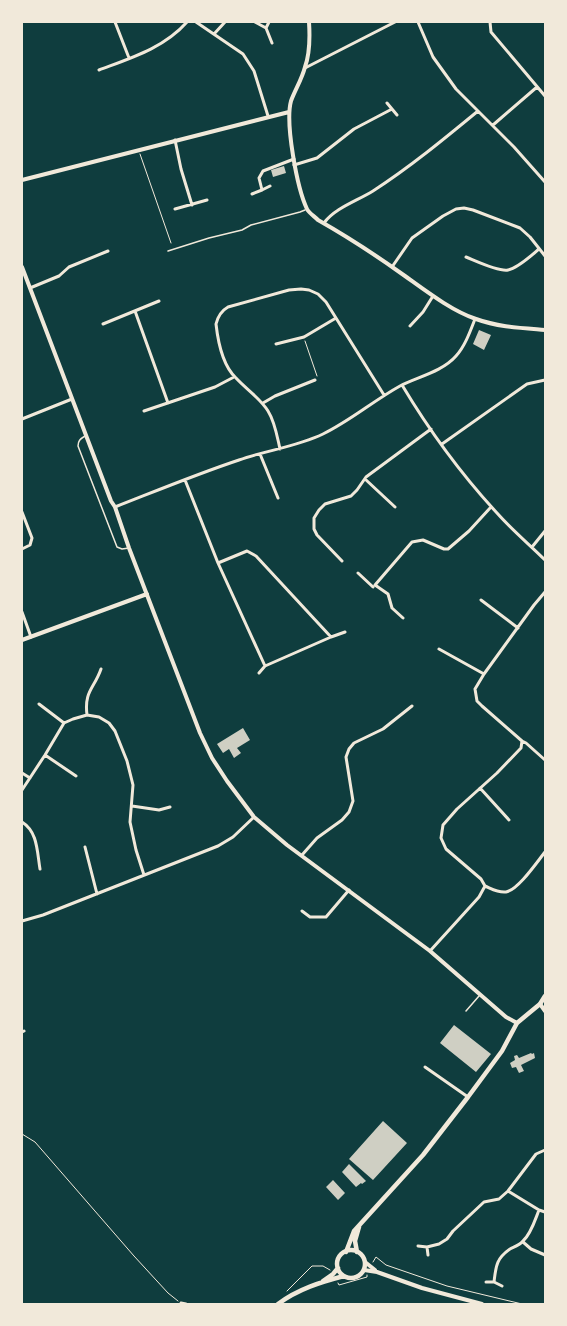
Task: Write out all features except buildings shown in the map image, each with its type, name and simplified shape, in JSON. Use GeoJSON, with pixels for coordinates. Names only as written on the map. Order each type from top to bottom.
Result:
{"type":"FeatureCollection","features":[{"type":"Feature","properties":{"kind":"main road"},"geometry":{"type":"LineString","coordinates":[[346,1252],[351,1238],[359,1225],[424,1154],[502,1051],[517,1022],[540,1004],[545,996]]}},
{"type":"Feature","properties":{"kind":"main road"},"geometry":{"type":"LineString","coordinates":[[357,1252],[356,1241],[359,1225]]}},
{"type":"Feature","properties":{"kind":"main road"},"geometry":{"type":"LineString","coordinates":[[346,1252],[357,1252],[363,1257],[365,1262],[364,1270],[357,1277],[350,1278],[344,1276],[338,1268],[337,1264],[340,1257],[346,1252]]}},
{"type":"Feature","properties":{"kind":"main road"},"geometry":{"type":"LineString","coordinates":[[318,1284],[333,1274],[338,1268]]}},
{"type":"Feature","properties":{"kind":"main road"},"geometry":{"type":"LineString","coordinates":[[278,1304],[297,1292],[344,1276]]}},
{"type":"Feature","properties":{"kind":"street"},"geometry":{"type":"LineString","coordinates":[[115,22],[129,58]]}},
{"type":"Feature","properties":{"kind":"street"},"geometry":{"type":"LineString","coordinates":[[99,70],[149,50],[167,40],[180,30],[187,22]]}},
{"type":"Feature","properties":{"kind":"street"},"geometry":{"type":"LineString","coordinates":[[196,22],[243,54],[254,71],[268,116]]}},
{"type":"Feature","properties":{"kind":"street"},"geometry":{"type":"LineString","coordinates":[[214,34],[225,22]]}},
{"type":"Feature","properties":{"kind":"street"},"geometry":{"type":"LineString","coordinates":[[255,22],[266,28],[272,43]]}},
{"type":"Feature","properties":{"kind":"street"},"geometry":{"type":"LineString","coordinates":[[266,28],[269,22]]}},
{"type":"Feature","properties":{"kind":"street"},"geometry":{"type":"LineString","coordinates":[[309,22],[310,35],[308,54],[305,68],[291,102],[290,112],[294,165],[298,185],[307,209],[318,220],[392,267],[433,296],[466,315],[505,327],[545,330]]}},
{"type":"Feature","properties":{"kind":"street"},"geometry":{"type":"LineString","coordinates":[[305,68],[395,22]]}},
{"type":"Feature","properties":{"kind":"street"},"geometry":{"type":"LineString","coordinates":[[418,22],[433,57],[456,89],[493,125],[545,182]]}},
{"type":"Feature","properties":{"kind":"street"},"geometry":{"type":"LineString","coordinates":[[490,22],[491,32],[545,96]]}},
{"type":"Feature","properties":{"kind":"street"},"geometry":{"type":"LineString","coordinates":[[493,125],[537,87]]}},
{"type":"Feature","properties":{"kind":"street"},"geometry":{"type":"LineString","coordinates":[[387,103],[398,115]]}},
{"type":"Feature","properties":{"kind":"street"},"geometry":{"type":"LineString","coordinates":[[294,165],[317,158],[354,129],[392,109]]}},
{"type":"Feature","properties":{"kind":"street"},"geometry":{"type":"LineString","coordinates":[[324,223],[333,214],[372,191],[435,147],[478,111]]}},
{"type":"Feature","properties":{"kind":"street"},"geometry":{"type":"LineString","coordinates":[[22,180],[268,116],[290,112]]}},
{"type":"Feature","properties":{"kind":"street"},"geometry":{"type":"LineString","coordinates":[[175,140],[181,169],[192,205]]}},
{"type":"Feature","properties":{"kind":"street"},"geometry":{"type":"LineString","coordinates":[[262,190],[259,178],[263,171],[294,159]]}},
{"type":"Feature","properties":{"kind":"street"},"geometry":{"type":"LineString","coordinates":[[252,194],[270,186]]}},
{"type":"Feature","properties":{"kind":"street"},"geometry":{"type":"LineString","coordinates":[[175,209],[207,200]]}},
{"type":"Feature","properties":{"kind":"street"},"geometry":{"type":"LineString","coordinates":[[392,267],[412,238],[443,216],[456,209],[464,208],[520,228],[530,237],[545,256]]}},
{"type":"Feature","properties":{"kind":"street"},"geometry":{"type":"LineString","coordinates":[[466,258],[500,270],[508,271],[523,262],[539,249]]}},
{"type":"Feature","properties":{"kind":"street"},"geometry":{"type":"LineString","coordinates":[[30,288],[59,276],[69,267],[108,251]]}},
{"type":"Feature","properties":{"kind":"street"},"geometry":{"type":"LineString","coordinates":[[22,267],[111,501],[115,507],[129,548],[200,733],[212,758],[227,781],[254,817],[288,845],[430,951],[506,1017],[517,1022]]}},
{"type":"Feature","properties":{"kind":"street"},"geometry":{"type":"LineString","coordinates":[[280,449],[273,420],[262,403],[234,377],[226,364],[216,324],[221,312],[228,307],[289,290],[309,290],[318,294],[326,302],[384,395]]}},
{"type":"Feature","properties":{"kind":"street"},"geometry":{"type":"LineString","coordinates":[[410,326],[423,312],[433,296]]}},
{"type":"Feature","properties":{"kind":"street"},"geometry":{"type":"LineString","coordinates":[[103,324],[159,301]]}},
{"type":"Feature","properties":{"kind":"street"},"geometry":{"type":"LineString","coordinates":[[135,311],[168,403]]}},
{"type":"Feature","properties":{"kind":"street"},"geometry":{"type":"LineString","coordinates":[[276,344],[304,337],[336,318]]}},
{"type":"Feature","properties":{"kind":"street"},"geometry":{"type":"LineString","coordinates":[[115,507],[240,459],[301,443],[323,434],[340,425],[384,395],[442,366],[455,357],[466,341],[475,319]]}},
{"type":"Feature","properties":{"kind":"street"},"geometry":{"type":"LineString","coordinates":[[144,411],[215,387],[234,377]]}},
{"type":"Feature","properties":{"kind":"street"},"geometry":{"type":"LineString","coordinates":[[262,403],[275,396],[315,380]]}},
{"type":"Feature","properties":{"kind":"street"},"geometry":{"type":"LineString","coordinates":[[442,444],[527,384],[545,380]]}},
{"type":"Feature","properties":{"kind":"street"},"geometry":{"type":"LineString","coordinates":[[402,385],[416,408],[467,478],[491,507],[545,560]]}},
{"type":"Feature","properties":{"kind":"street"},"geometry":{"type":"LineString","coordinates":[[22,419],[72,399]]}},
{"type":"Feature","properties":{"kind":"street"},"geometry":{"type":"LineString","coordinates":[[342,561],[317,535],[313,524],[314,518],[319,510],[325,504],[351,496],[365,479],[431,429]]}},
{"type":"Feature","properties":{"kind":"street"},"geometry":{"type":"LineString","coordinates":[[260,454],[278,498]]}},
{"type":"Feature","properties":{"kind":"street"},"geometry":{"type":"LineString","coordinates":[[365,479],[395,508]]}},
{"type":"Feature","properties":{"kind":"street"},"geometry":{"type":"LineString","coordinates":[[185,480],[218,563],[265,666]]}},
{"type":"Feature","properties":{"kind":"street"},"geometry":{"type":"LineString","coordinates":[[370,590],[412,542],[423,540],[448,549],[469,531],[491,507]]}},
{"type":"Feature","properties":{"kind":"street"},"geometry":{"type":"LineString","coordinates":[[22,512],[32,538],[30,545],[22,549]]}},
{"type":"Feature","properties":{"kind":"street"},"geometry":{"type":"LineString","coordinates":[[532,547],[545,532]]}},
{"type":"Feature","properties":{"kind":"street"},"geometry":{"type":"LineString","coordinates":[[218,563],[247,551],[256,556],[331,636]]}},
{"type":"Feature","properties":{"kind":"street"},"geometry":{"type":"LineString","coordinates":[[358,573],[374,586],[388,594],[392,608],[403,618]]}},
{"type":"Feature","properties":{"kind":"street"},"geometry":{"type":"LineString","coordinates":[[545,592],[484,674],[475,689],[478,701],[522,742],[526,743],[545,760]]}},
{"type":"Feature","properties":{"kind":"street"},"geometry":{"type":"LineString","coordinates":[[22,640],[147,594]]}},
{"type":"Feature","properties":{"kind":"street"},"geometry":{"type":"LineString","coordinates":[[481,600],[518,628]]}},
{"type":"Feature","properties":{"kind":"street"},"geometry":{"type":"LineString","coordinates":[[22,612],[31,637]]}},
{"type":"Feature","properties":{"kind":"street"},"geometry":{"type":"LineString","coordinates":[[259,673],[265,666],[331,636],[345,632]]}},
{"type":"Feature","properties":{"kind":"street"},"geometry":{"type":"LineString","coordinates":[[439,649],[484,674]]}},
{"type":"Feature","properties":{"kind":"street"},"geometry":{"type":"LineString","coordinates":[[87,715],[86,703],[90,689],[98,679],[101,669]]}},
{"type":"Feature","properties":{"kind":"street"},"geometry":{"type":"LineString","coordinates":[[39,704],[64,723]]}},
{"type":"Feature","properties":{"kind":"street"},"geometry":{"type":"LineString","coordinates":[[302,855],[317,838],[342,820],[349,812],[353,801],[346,757],[349,749],[354,743],[383,729],[412,706]]}},
{"type":"Feature","properties":{"kind":"street"},"geometry":{"type":"LineString","coordinates":[[22,790],[64,723],[73,718],[87,715],[99,717],[109,723],[115,731],[127,761],[134,785],[130,822],[131,832],[144,875]]}},
{"type":"Feature","properties":{"kind":"street"},"geometry":{"type":"LineString","coordinates":[[522,742],[521,748],[497,773],[457,809],[443,825],[441,838],[446,849],[480,879],[485,886],[496,891],[507,892],[515,887],[545,852]]}},
{"type":"Feature","properties":{"kind":"street"},"geometry":{"type":"LineString","coordinates":[[45,755],[76,776]]}},
{"type":"Feature","properties":{"kind":"street"},"geometry":{"type":"LineString","coordinates":[[22,773],[30,778]]}},
{"type":"Feature","properties":{"kind":"street"},"geometry":{"type":"LineString","coordinates":[[480,788],[509,820]]}},
{"type":"Feature","properties":{"kind":"street"},"geometry":{"type":"LineString","coordinates":[[132,806],[159,810],[170,807]]}},
{"type":"Feature","properties":{"kind":"street"},"geometry":{"type":"LineString","coordinates":[[22,922],[218,846],[233,837],[254,817]]}},
{"type":"Feature","properties":{"kind":"street"},"geometry":{"type":"LineString","coordinates":[[22,822],[28,826],[34,834],[40,869]]}},
{"type":"Feature","properties":{"kind":"street"},"geometry":{"type":"LineString","coordinates":[[85,847],[97,894]]}},
{"type":"Feature","properties":{"kind":"street"},"geometry":{"type":"LineString","coordinates":[[430,951],[479,897],[485,886]]}},
{"type":"Feature","properties":{"kind":"street"},"geometry":{"type":"LineString","coordinates":[[302,911],[310,917],[326,917],[349,890]]}},
{"type":"Feature","properties":{"kind":"street"},"geometry":{"type":"LineString","coordinates":[[540,1004],[545,1011]]}},
{"type":"Feature","properties":{"kind":"street"},"geometry":{"type":"LineString","coordinates":[[425,1067],[468,1097]]}},
{"type":"Feature","properties":{"kind":"street"},"geometry":{"type":"LineString","coordinates":[[418,1246],[427,1247],[439,1244],[447,1239],[453,1231],[484,1202],[499,1199],[508,1190],[536,1154],[545,1150]]}},
{"type":"Feature","properties":{"kind":"street"},"geometry":{"type":"LineString","coordinates":[[508,1190],[539,1210],[545,1212]]}},
{"type":"Feature","properties":{"kind":"street"},"geometry":{"type":"LineString","coordinates":[[494,1282],[496,1264],[509,1250],[523,1242],[529,1234],[539,1210]]}},
{"type":"Feature","properties":{"kind":"street"},"geometry":{"type":"LineString","coordinates":[[523,1242],[531,1249],[545,1255]]}},
{"type":"Feature","properties":{"kind":"street"},"geometry":{"type":"LineString","coordinates":[[427,1247],[428,1255]]}},
{"type":"Feature","properties":{"kind":"street"},"geometry":{"type":"LineString","coordinates":[[365,1262],[377,1272]]}},
{"type":"Feature","properties":{"kind":"street"},"geometry":{"type":"LineString","coordinates":[[364,1270],[377,1272],[422,1288],[482,1304]]}},
{"type":"Feature","properties":{"kind":"street"},"geometry":{"type":"LineString","coordinates":[[486,1282],[494,1282],[502,1286]]}},
{"type":"Feature","properties":{"kind":"street"},"geometry":{"type":"LineString","coordinates":[[181,1303],[186,1304]]}},
{"type":"Feature","properties":{"kind":"lane"},"geometry":{"type":"LineString","coordinates":[[168,252],[209,238],[242,230],[250,226],[307,209]]}},
{"type":"Feature","properties":{"kind":"lane"},"geometry":{"type":"LineString","coordinates":[[86,435],[80,438],[78,446],[117,547],[122,549],[129,548]]}},
{"type":"Feature","properties":{"kind":"lane"},"geometry":{"type":"LineString","coordinates":[[466,1011],[481,994]]}},
{"type":"Feature","properties":{"kind":"path"},"geometry":{"type":"LineString","coordinates":[[138,150],[171,243]]}},
{"type":"Feature","properties":{"kind":"path"},"geometry":{"type":"LineString","coordinates":[[304,337],[317,375],[315,380]]}},
{"type":"Feature","properties":{"kind":"path"},"geometry":{"type":"LineString","coordinates":[[22,1134],[35,1142],[134,1256],[168,1293],[181,1303]]}},
{"type":"Feature","properties":{"kind":"path"},"geometry":{"type":"LineString","coordinates":[[372,1262],[376,1257],[391,1267],[447,1286],[522,1304]]}},
{"type":"Feature","properties":{"kind":"path"},"geometry":{"type":"LineString","coordinates":[[284,1295],[312,1266],[323,1266],[330,1270]]}},
{"type":"Feature","properties":{"kind":"path"},"geometry":{"type":"LineString","coordinates":[[338,1282],[339,1285],[367,1277],[367,1275]]}}]}
